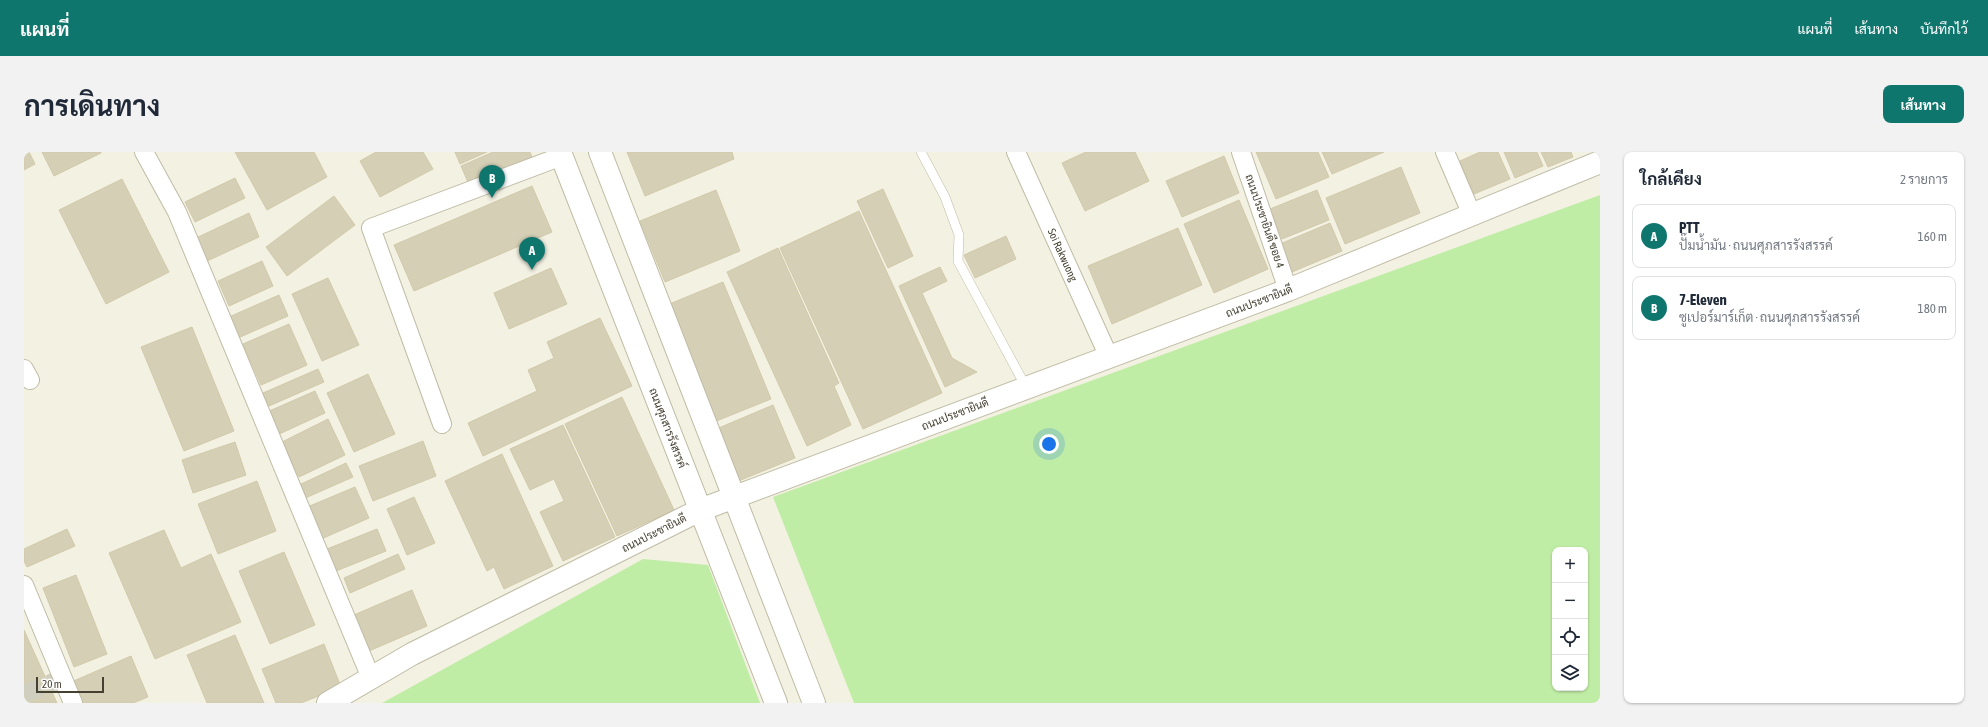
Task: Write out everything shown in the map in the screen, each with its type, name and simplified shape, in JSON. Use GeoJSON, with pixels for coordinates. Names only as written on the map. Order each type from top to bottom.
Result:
{"type":"FeatureCollection","features":[{"type":"Feature","properties":{"kind":"street"},"geometry":{"type":"LineString","coordinates":[[144,152],[177,212],[371,678]]}},
{"type":"Feature","properties":{"kind":"street"},"geometry":{"type":"LineString","coordinates":[[600,152],[733,498],[814,703]]}},
{"type":"Feature","properties":{"kind":"street","name":"Soi Rakwuong"},"geometry":{"type":"LineString","coordinates":[[1016,152],[1109,357]]}},
{"type":"Feature","properties":{"kind":"street","name":"ถนนประชายินดี ซอย 4"},"geometry":{"type":"LineString","coordinates":[[1241,152],[1288,290]]}},
{"type":"Feature","properties":{"kind":"street"},"geometry":{"type":"LineString","coordinates":[[1445,152],[1472,215]]}},
{"type":"Feature","properties":{"kind":"street"},"geometry":{"type":"LineString","coordinates":[[442,424],[371,228],[561,154]]}},
{"type":"Feature","properties":{"kind":"street","name":"ถนนศุภสารรังสรรค์"},"geometry":{"type":"LineString","coordinates":[[561,154],[776,703]]}},
{"type":"Feature","properties":{"kind":"street","name":"ถนนประชายินดี"},"geometry":{"type":"LineString","coordinates":[[328,703],[412,654],[700,510],[1288,290],[1600,162]]}},
{"type":"Feature","properties":{"kind":"street"},"geometry":{"type":"LineString","coordinates":[[24,585],[73,703]]}},
{"type":"Feature","properties":{"kind":"lane"},"geometry":{"type":"LineString","coordinates":[[921,152],[945,197],[959,235],[958,261],[1026,387]]}},
{"type":"Feature","properties":{"kind":"green space"},"geometry":{"type":"Polygon","coordinates":[[[1600,195],[1600,703],[854,703],[773,497],[1600,195]]]}},
{"type":"Feature","properties":{"kind":"green space"},"geometry":{"type":"Polygon","coordinates":[[[643,559],[708,565],[760,703],[382,703],[643,559]]]}},
{"type":"Feature","properties":{"kind":"building"},"geometry":{"type":"Polygon","coordinates":[[[24,152],[29,152],[35,164],[24,170],[24,152]]]}},
{"type":"Feature","properties":{"kind":"building"},"geometry":{"type":"Polygon","coordinates":[[[42,152],[101,152],[101,153],[54,176],[42,152]]]}},
{"type":"Feature","properties":{"kind":"building"},"geometry":{"type":"Polygon","coordinates":[[[235,152],[314,152],[327,177],[267,210],[235,152]]]}},
{"type":"Feature","properties":{"kind":"building"},"geometry":{"type":"Polygon","coordinates":[[[376,152],[423,152],[433,169],[380,197],[360,161],[376,152]]]}},
{"type":"Feature","properties":{"kind":"building"},"geometry":{"type":"Polygon","coordinates":[[[455,152],[487,152],[460,164],[455,152]]]}},
{"type":"Feature","properties":{"kind":"building"},"geometry":{"type":"Polygon","coordinates":[[[493,152],[530,152],[533,160],[470,187],[461,166],[493,152]]]}},
{"type":"Feature","properties":{"kind":"building"},"geometry":{"type":"Polygon","coordinates":[[[627,152],[732,152],[734,159],[645,196],[627,152]]]}},
{"type":"Feature","properties":{"kind":"building"},"geometry":{"type":"Polygon","coordinates":[[[1086,152],[1135,152],[1149,181],[1085,211],[1062,163],[1086,152]]]}},
{"type":"Feature","properties":{"kind":"building"},"geometry":{"type":"Polygon","coordinates":[[[1256,152],[1318,152],[1329,177],[1276,199],[1256,152]]]}},
{"type":"Feature","properties":{"kind":"building"},"geometry":{"type":"Polygon","coordinates":[[[1322,152],[1384,152],[1332,174],[1322,152]]]}},
{"type":"Feature","properties":{"kind":"building"},"geometry":{"type":"Polygon","coordinates":[[[1480,152],[1498,152],[1510,179],[1474,194],[1460,161],[1480,152]]]}},
{"type":"Feature","properties":{"kind":"building"},"geometry":{"type":"Polygon","coordinates":[[[1504,152],[1537,152],[1543,166],[1515,178],[1504,152]]]}},
{"type":"Feature","properties":{"kind":"building"},"geometry":{"type":"Polygon","coordinates":[[[1541,152],[1571,152],[1573,157],[1548,167],[1541,152]]]}},
{"type":"Feature","properties":{"kind":"building"},"geometry":{"type":"Polygon","coordinates":[[[1224,156],[1239,193],[1182,217],[1166,181],[1224,156]]]}},
{"type":"Feature","properties":{"kind":"building"},"geometry":{"type":"Polygon","coordinates":[[[1401,167],[1420,213],[1345,244],[1326,198],[1401,167]]]}},
{"type":"Feature","properties":{"kind":"building"},"geometry":{"type":"Polygon","coordinates":[[[235,178],[245,198],[195,222],[185,202],[235,178]]]}},
{"type":"Feature","properties":{"kind":"building"},"geometry":{"type":"Polygon","coordinates":[[[122,179],[169,272],[106,304],[59,210],[122,179]]]}},
{"type":"Feature","properties":{"kind":"building"},"geometry":{"type":"Polygon","coordinates":[[[532,186],[552,232],[414,291],[394,245],[532,186]]]}},
{"type":"Feature","properties":{"kind":"building"},"geometry":{"type":"Polygon","coordinates":[[[883,189],[913,256],[888,268],[857,201],[883,189]]]}},
{"type":"Feature","properties":{"kind":"building"},"geometry":{"type":"Polygon","coordinates":[[[716,190],[740,251],[665,282],[640,221],[716,190]]]}},
{"type":"Feature","properties":{"kind":"building"},"geometry":{"type":"Polygon","coordinates":[[[1317,190],[1329,220],[1282,239],[1270,209],[1317,190]]]}},
{"type":"Feature","properties":{"kind":"building"},"geometry":{"type":"Polygon","coordinates":[[[334,196],[355,225],[287,276],[266,247],[334,196]]]}},
{"type":"Feature","properties":{"kind":"building"},"geometry":{"type":"Polygon","coordinates":[[[1239,200],[1268,269],[1214,293],[1184,224],[1239,200]]]}},
{"type":"Feature","properties":{"kind":"building"},"geometry":{"type":"Polygon","coordinates":[[[859,211],[942,393],[863,429],[780,248],[859,211]]]}},
{"type":"Feature","properties":{"kind":"building"},"geometry":{"type":"Polygon","coordinates":[[[249,213],[259,237],[205,262],[194,239],[249,213]]]}},
{"type":"Feature","properties":{"kind":"building"},"geometry":{"type":"Polygon","coordinates":[[[1330,223],[1342,251],[1292,272],[1280,244],[1330,223]]]}},
{"type":"Feature","properties":{"kind":"building"},"geometry":{"type":"Polygon","coordinates":[[[1178,228],[1202,285],[1112,324],[1088,266],[1178,228]]]}},
{"type":"Feature","properties":{"kind":"building"},"geometry":{"type":"Polygon","coordinates":[[[1006,236],[1016,259],[975,278],[964,255],[1006,236]]]}},
{"type":"Feature","properties":{"kind":"building"},"geometry":{"type":"Polygon","coordinates":[[[778,248],[839,383],[834,386],[851,425],[807,446],[727,272],[778,248]]]}},
{"type":"Feature","properties":{"kind":"building"},"geometry":{"type":"Polygon","coordinates":[[[262,261],[273,286],[229,306],[218,281],[262,261]]]}},
{"type":"Feature","properties":{"kind":"building"},"geometry":{"type":"Polygon","coordinates":[[[940,267],[947,281],[922,293],[952,358],[977,372],[945,387],[899,286],[940,267]]]}},
{"type":"Feature","properties":{"kind":"building"},"geometry":{"type":"Polygon","coordinates":[[[551,268],[567,304],[509,329],[494,293],[551,268]]]}},
{"type":"Feature","properties":{"kind":"building"},"geometry":{"type":"Polygon","coordinates":[[[328,278],[359,345],[322,361],[292,294],[328,278]]]}},
{"type":"Feature","properties":{"kind":"building"},"geometry":{"type":"Polygon","coordinates":[[[723,282],[771,399],[714,422],[667,305],[723,282]]]}},
{"type":"Feature","properties":{"kind":"building"},"geometry":{"type":"Polygon","coordinates":[[[279,295],[288,316],[238,338],[229,317],[279,295]]]}},
{"type":"Feature","properties":{"kind":"building"},"geometry":{"type":"Polygon","coordinates":[[[600,318],[632,386],[483,456],[468,423],[537,391],[528,370],[554,358],[547,342],[600,318]]]}},
{"type":"Feature","properties":{"kind":"building"},"geometry":{"type":"Polygon","coordinates":[[[289,324],[307,365],[261,385],[243,344],[289,324]]]}},
{"type":"Feature","properties":{"kind":"building"},"geometry":{"type":"Polygon","coordinates":[[[192,327],[234,431],[184,451],[141,347],[192,327]]]}},
{"type":"Feature","properties":{"kind":"building"},"geometry":{"type":"Polygon","coordinates":[[[318,369],[324,382],[269,406],[263,393],[318,369]]]}},
{"type":"Feature","properties":{"kind":"building"},"geometry":{"type":"Polygon","coordinates":[[[368,374],[395,434],[354,452],[327,393],[368,374]]]}},
{"type":"Feature","properties":{"kind":"building"},"geometry":{"type":"Polygon","coordinates":[[[315,391],[325,413],[277,435],[267,412],[315,391]]]}},
{"type":"Feature","properties":{"kind":"building"},"geometry":{"type":"Polygon","coordinates":[[[622,397],[674,510],[617,536],[565,424],[622,397]]]}},
{"type":"Feature","properties":{"kind":"building"},"geometry":{"type":"Polygon","coordinates":[[[773,405],[795,458],[736,482],[714,430],[773,405]]]}},
{"type":"Feature","properties":{"kind":"building"},"geometry":{"type":"Polygon","coordinates":[[[328,419],[345,455],[299,477],[282,442],[328,419]]]}},
{"type":"Feature","properties":{"kind":"building"},"geometry":{"type":"Polygon","coordinates":[[[563,425],[615,537],[563,561],[540,512],[564,501],[554,479],[530,490],[510,449],[563,425]]]}},
{"type":"Feature","properties":{"kind":"building"},"geometry":{"type":"Polygon","coordinates":[[[423,441],[436,476],[373,501],[359,466],[423,441]]]}},
{"type":"Feature","properties":{"kind":"building"},"geometry":{"type":"Polygon","coordinates":[[[235,442],[246,475],[193,493],[182,460],[235,442]]]}},
{"type":"Feature","properties":{"kind":"building"},"geometry":{"type":"Polygon","coordinates":[[[502,454],[553,566],[504,589],[494,567],[487,571],[445,481],[502,454]]]}},
{"type":"Feature","properties":{"kind":"building"},"geometry":{"type":"Polygon","coordinates":[[[346,463],[353,477],[303,499],[297,486],[346,463]]]}},
{"type":"Feature","properties":{"kind":"building"},"geometry":{"type":"Polygon","coordinates":[[[257,481],[276,531],[218,554],[198,504],[257,481]]]}},
{"type":"Feature","properties":{"kind":"building"},"geometry":{"type":"Polygon","coordinates":[[[355,487],[369,518],[319,540],[305,508],[355,487]]]}},
{"type":"Feature","properties":{"kind":"building"},"geometry":{"type":"Polygon","coordinates":[[[414,497],[435,543],[407,555],[387,509],[414,497]]]}},
{"type":"Feature","properties":{"kind":"building"},"geometry":{"type":"Polygon","coordinates":[[[67,529],[75,546],[27,567],[24,561],[24,549],[67,529]]]}},
{"type":"Feature","properties":{"kind":"building"},"geometry":{"type":"Polygon","coordinates":[[[377,529],[386,551],[336,571],[327,549],[377,529]]]}},
{"type":"Feature","properties":{"kind":"building"},"geometry":{"type":"Polygon","coordinates":[[[164,530],[181,568],[211,554],[241,622],[155,659],[109,553],[164,530]]]}},
{"type":"Feature","properties":{"kind":"building"},"geometry":{"type":"Polygon","coordinates":[[[284,552],[315,625],[270,644],[239,571],[284,552]]]}},
{"type":"Feature","properties":{"kind":"building"},"geometry":{"type":"Polygon","coordinates":[[[398,554],[405,569],[350,593],[344,578],[398,554]]]}},
{"type":"Feature","properties":{"kind":"building"},"geometry":{"type":"Polygon","coordinates":[[[76,575],[107,654],[74,667],[43,588],[76,575]]]}},
{"type":"Feature","properties":{"kind":"building"},"geometry":{"type":"Polygon","coordinates":[[[412,590],[427,626],[369,651],[354,615],[412,590]]]}},
{"type":"Feature","properties":{"kind":"building"},"geometry":{"type":"Polygon","coordinates":[[[24,630],[57,703],[24,703],[24,630]]]}},
{"type":"Feature","properties":{"kind":"building"},"geometry":{"type":"Polygon","coordinates":[[[235,635],[264,703],[207,703],[187,655],[235,635]]]}},
{"type":"Feature","properties":{"kind":"building"},"geometry":{"type":"Polygon","coordinates":[[[324,644],[341,687],[301,703],[276,703],[262,669],[324,644]]]}},
{"type":"Feature","properties":{"kind":"building"},"geometry":{"type":"Polygon","coordinates":[[[131,656],[148,697],[133,703],[78,703],[69,683],[131,656]]]}},
{"type":"Feature","properties":{"kind":"tunnel"},"geometry":{"type":"LineString","coordinates":[[24,694],[63,678]]}},
{"type":"Feature","properties":{"kind":"place","name":"7-Eleven"},"geometry":{"type":"Point","coordinates":[492,198]}},
{"type":"Feature","properties":{"kind":"place","name":"PTT"},"geometry":{"type":"Point","coordinates":[532,270]}}]}
